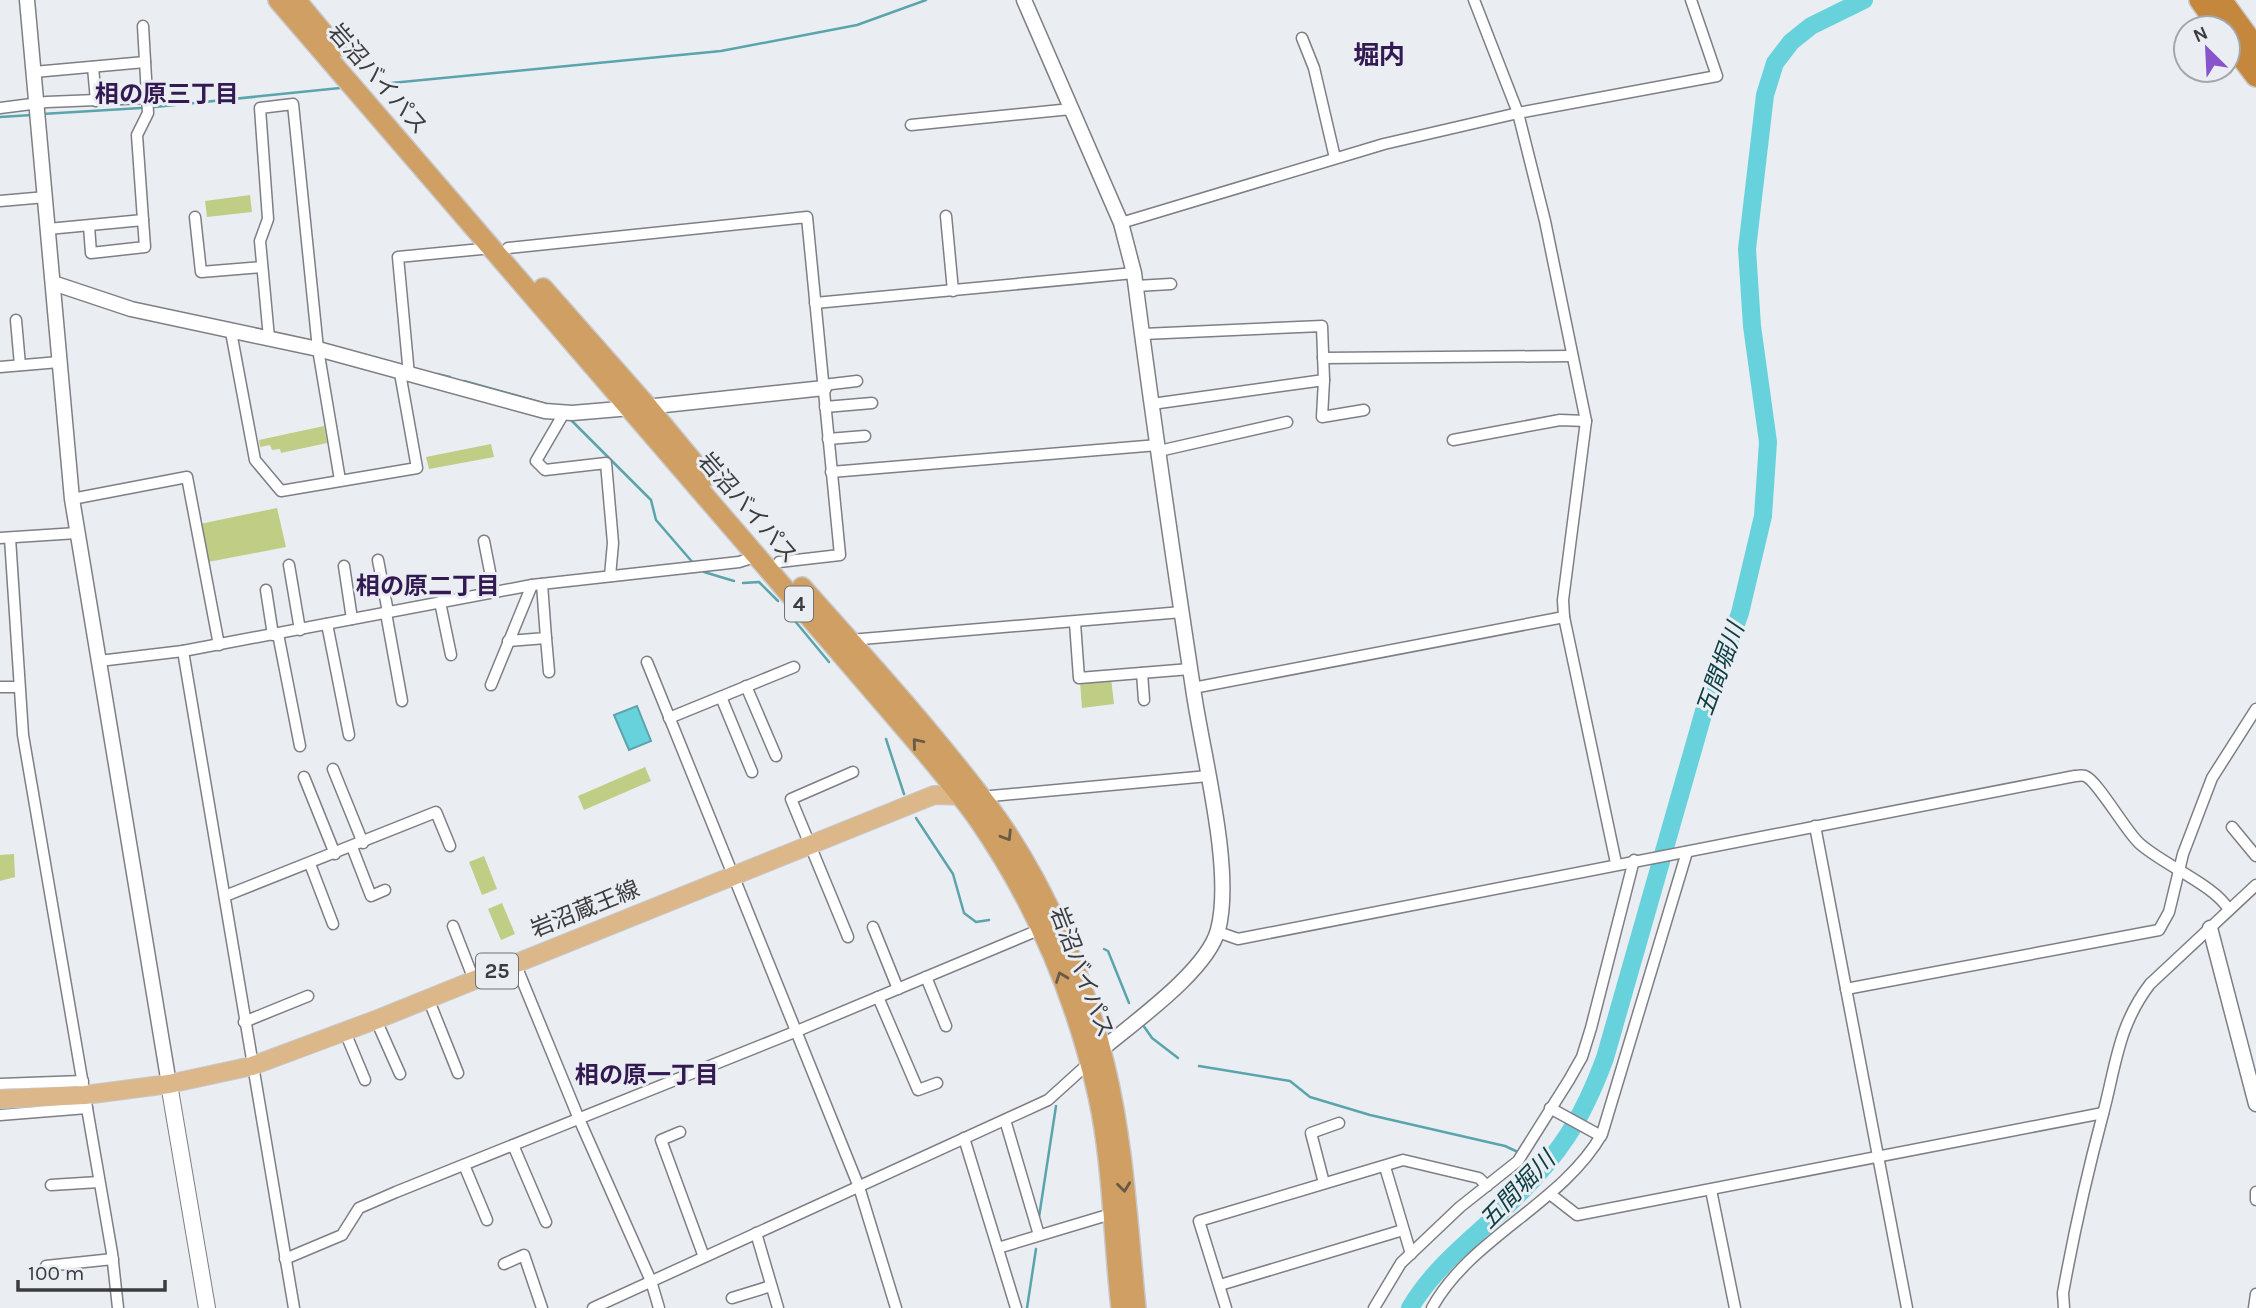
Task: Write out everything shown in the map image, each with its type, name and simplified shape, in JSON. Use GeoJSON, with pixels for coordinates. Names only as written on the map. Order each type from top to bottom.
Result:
{"type":"FeatureCollection","features":[{"type":"Feature","properties":{"kind":"highway","name":"岩沼バイパス"},"geometry":{"type":"LineString","coordinates":[[278,0],[500,248],[649,407],[980,797],[1024,863],[1059,933],[1095,1056],[1121,1163],[1136,1308]]}},
{"type":"Feature","properties":{"kind":"highway","name":"岩沼バイパス"},"geometry":{"type":"LineString","coordinates":[[296,0],[628,408],[758,556],[960,795],[1013,874],[1041,929],[1095,1056],[1121,1308]]}},
{"type":"Feature","properties":{"kind":"highway"},"geometry":{"type":"LineString","coordinates":[[2221,0],[2256,48]]}},
{"type":"Feature","properties":{"kind":"highway"},"geometry":{"type":"LineString","coordinates":[[2242,57],[2256,76]]}},
{"type":"Feature","properties":{"kind":"main road","name":"岩沼蔵王線"},"geometry":{"type":"LineString","coordinates":[[0,1099],[85,1094],[169,1084],[252,1066],[376,1020],[934,795],[980,797]]}},
{"type":"Feature","properties":{"kind":"main road"},"geometry":{"type":"LineString","coordinates":[[169,1084],[207,1308]]}},
{"type":"Feature","properties":{"kind":"street"},"geometry":{"type":"LineString","coordinates":[[27,0],[72,499],[169,1084]]}},
{"type":"Feature","properties":{"kind":"street"},"geometry":{"type":"LineString","coordinates":[[593,1308],[1048,1100],[1192,971],[1217,932],[1222,901],[1220,858],[1190,669],[1135,280],[1121,223],[1024,0]]}},
{"type":"Feature","properties":{"kind":"street"},"geometry":{"type":"LineString","coordinates":[[1474,0],[1518,113],[1545,221],[1586,421],[1563,600],[1564,617],[1616,863]]}},
{"type":"Feature","properties":{"kind":"street"},"geometry":{"type":"LineString","coordinates":[[1121,223],[1335,158],[1518,113],[1717,76],[1691,0]]}},
{"type":"Feature","properties":{"kind":"street"},"geometry":{"type":"LineString","coordinates":[[89,226],[91,253],[145,247],[137,135],[148,113],[143,26]]}},
{"type":"Feature","properties":{"kind":"street"},"geometry":{"type":"LineString","coordinates":[[1302,37],[1314,68],[1335,158]]}},
{"type":"Feature","properties":{"kind":"street"},"geometry":{"type":"LineString","coordinates":[[34,72],[145,62]]}},
{"type":"Feature","properties":{"kind":"street"},"geometry":{"type":"LineString","coordinates":[[93,67],[96,101]]}},
{"type":"Feature","properties":{"kind":"street"},"geometry":{"type":"LineString","coordinates":[[0,108],[38,111],[96,101],[147,98]]}},
{"type":"Feature","properties":{"kind":"street"},"geometry":{"type":"LineString","coordinates":[[269,338],[260,241],[268,219],[260,108],[293,104],[318,349],[340,480]]}},
{"type":"Feature","properties":{"kind":"street"},"geometry":{"type":"LineString","coordinates":[[911,125],[1071,109]]}},
{"type":"Feature","properties":{"kind":"street"},"geometry":{"type":"LineString","coordinates":[[0,201],[46,197]]}},
{"type":"Feature","properties":{"kind":"street"},"geometry":{"type":"LineString","coordinates":[[946,216],[953,291]]}},
{"type":"Feature","properties":{"kind":"street"},"geometry":{"type":"LineString","coordinates":[[195,217],[201,272],[262,267]]}},
{"type":"Feature","properties":{"kind":"street"},"geometry":{"type":"LineString","coordinates":[[231,332],[255,460],[281,491],[417,468],[405,374],[398,257],[807,217],[841,555],[779,562]]}},
{"type":"Feature","properties":{"kind":"street"},"geometry":{"type":"LineString","coordinates":[[48,229],[143,220]]}},
{"type":"Feature","properties":{"kind":"street"},"geometry":{"type":"LineString","coordinates":[[816,303],[953,291],[1135,280],[1171,284]]}},
{"type":"Feature","properties":{"kind":"street"},"geometry":{"type":"LineString","coordinates":[[52,283],[131,309],[318,349],[531,408],[564,413],[649,407],[857,381]]}},
{"type":"Feature","properties":{"kind":"street"},"geometry":{"type":"LineString","coordinates":[[16,320],[20,365]]}},
{"type":"Feature","properties":{"kind":"street"},"geometry":{"type":"LineString","coordinates":[[1143,334],[1322,326],[1322,417],[1364,410]]}},
{"type":"Feature","properties":{"kind":"street"},"geometry":{"type":"LineString","coordinates":[[1324,358],[1571,356]]}},
{"type":"Feature","properties":{"kind":"street"},"geometry":{"type":"LineString","coordinates":[[0,367],[59,362]]}},
{"type":"Feature","properties":{"kind":"street"},"geometry":{"type":"LineString","coordinates":[[1153,404],[1324,380]]}},
{"type":"Feature","properties":{"kind":"street"},"geometry":{"type":"LineString","coordinates":[[825,407],[872,402]]}},
{"type":"Feature","properties":{"kind":"street"},"geometry":{"type":"LineString","coordinates":[[564,413],[536,461],[545,470],[607,463],[613,543],[610,576]]}},
{"type":"Feature","properties":{"kind":"street"},"geometry":{"type":"LineString","coordinates":[[1453,440],[1560,421],[1586,421]]}},
{"type":"Feature","properties":{"kind":"street"},"geometry":{"type":"LineString","coordinates":[[831,472],[1158,448],[1287,422]]}},
{"type":"Feature","properties":{"kind":"street"},"geometry":{"type":"LineString","coordinates":[[828,439],[865,436]]}},
{"type":"Feature","properties":{"kind":"street"},"geometry":{"type":"LineString","coordinates":[[72,499],[187,477],[219,645]]}},
{"type":"Feature","properties":{"kind":"street"},"geometry":{"type":"LineString","coordinates":[[77,533],[5,538],[23,735],[113,1259],[118,1308]]}},
{"type":"Feature","properties":{"kind":"street"},"geometry":{"type":"LineString","coordinates":[[484,541],[494,592]]}},
{"type":"Feature","properties":{"kind":"street"},"geometry":{"type":"LineString","coordinates":[[99,661],[183,651],[276,635],[537,584],[739,562],[758,556]]}},
{"type":"Feature","properties":{"kind":"street"},"geometry":{"type":"LineString","coordinates":[[378,560],[402,701]]}},
{"type":"Feature","properties":{"kind":"street"},"geometry":{"type":"LineString","coordinates":[[289,565],[300,629]]}},
{"type":"Feature","properties":{"kind":"street"},"geometry":{"type":"LineString","coordinates":[[344,566],[352,619]]}},
{"type":"Feature","properties":{"kind":"street"},"geometry":{"type":"LineString","coordinates":[[537,584],[549,672]]}},
{"type":"Feature","properties":{"kind":"street"},"geometry":{"type":"LineString","coordinates":[[491,685],[508,641],[537,584]]}},
{"type":"Feature","properties":{"kind":"street"},"geometry":{"type":"LineString","coordinates":[[266,590],[300,747]]}},
{"type":"Feature","properties":{"kind":"street"},"geometry":{"type":"LineString","coordinates":[[440,602],[451,655]]}},
{"type":"Feature","properties":{"kind":"street"},"geometry":{"type":"LineString","coordinates":[[848,640],[1182,612]]}},
{"type":"Feature","properties":{"kind":"street"},"geometry":{"type":"LineString","coordinates":[[1193,688],[1564,617]]}},
{"type":"Feature","properties":{"kind":"street"},"geometry":{"type":"LineString","coordinates":[[1075,623],[1079,678],[1190,669]]}},
{"type":"Feature","properties":{"kind":"street"},"geometry":{"type":"LineString","coordinates":[[327,624],[349,735]]}},
{"type":"Feature","properties":{"kind":"street"},"geometry":{"type":"LineString","coordinates":[[508,641],[546,638]]}},
{"type":"Feature","properties":{"kind":"street"},"geometry":{"type":"LineString","coordinates":[[183,651],[294,1308]]}},
{"type":"Feature","properties":{"kind":"street"},"geometry":{"type":"LineString","coordinates":[[647,662],[859,1187],[896,1308]]}},
{"type":"Feature","properties":{"kind":"street"},"geometry":{"type":"LineString","coordinates":[[669,718],[794,667]]}},
{"type":"Feature","properties":{"kind":"street"},"geometry":{"type":"LineString","coordinates":[[1142,673],[1144,700]]}},
{"type":"Feature","properties":{"kind":"street"},"geometry":{"type":"LineString","coordinates":[[0,687],[19,687]]}},
{"type":"Feature","properties":{"kind":"street"},"geometry":{"type":"LineString","coordinates":[[746,687],[776,756]]}},
{"type":"Feature","properties":{"kind":"street"},"geometry":{"type":"LineString","coordinates":[[721,696],[751,772]]}},
{"type":"Feature","properties":{"kind":"street"},"geometry":{"type":"LineString","coordinates":[[1846,989],[2159,930],[2169,912],[2178,872],[2213,778],[2256,709]]}},
{"type":"Feature","properties":{"kind":"street"},"geometry":{"type":"LineString","coordinates":[[334,769],[372,896],[385,890]]}},
{"type":"Feature","properties":{"kind":"street"},"geometry":{"type":"LineString","coordinates":[[848,937],[791,799],[853,772]]}},
{"type":"Feature","properties":{"kind":"street"},"geometry":{"type":"LineString","coordinates":[[980,797],[1208,776]]}},
{"type":"Feature","properties":{"kind":"street"},"geometry":{"type":"LineString","coordinates":[[1217,932],[1238,939],[1616,863],[1684,853],[2060,778],[2085,776],[2094,783],[2124,829],[2178,872],[2222,897],[2229,910]]}},
{"type":"Feature","properties":{"kind":"street"},"geometry":{"type":"LineString","coordinates":[[304,777],[335,854]]}},
{"type":"Feature","properties":{"kind":"street"},"geometry":{"type":"LineString","coordinates":[[225,896],[436,812],[450,846]]}},
{"type":"Feature","properties":{"kind":"street"},"geometry":{"type":"LineString","coordinates":[[1815,825],[1907,1308]]}},
{"type":"Feature","properties":{"kind":"street"},"geometry":{"type":"LineString","coordinates":[[2232,827],[2256,856]]}},
{"type":"Feature","properties":{"kind":"street"},"geometry":{"type":"LineString","coordinates":[[1432,1308],[1454,1279],[1583,1164],[1609,1118],[1684,853]]}},
{"type":"Feature","properties":{"kind":"street"},"geometry":{"type":"LineString","coordinates":[[1374,1308],[1389,1280],[1410,1254],[1518,1161],[1553,1109],[1582,1057],[1636,860]]}},
{"type":"Feature","properties":{"kind":"street"},"geometry":{"type":"LineString","coordinates":[[310,864],[333,924]]}},
{"type":"Feature","properties":{"kind":"street"},"geometry":{"type":"LineString","coordinates":[[2064,1308],[2063,1293],[2080,1200],[2122,1031],[2136,1003],[2150,984],[2256,885]]}},
{"type":"Feature","properties":{"kind":"street"},"geometry":{"type":"LineString","coordinates":[[453,926],[474,980]]}},
{"type":"Feature","properties":{"kind":"street"},"geometry":{"type":"LineString","coordinates":[[873,927],[898,989]]}},
{"type":"Feature","properties":{"kind":"street"},"geometry":{"type":"LineString","coordinates":[[2210,928],[2256,1104]]}},
{"type":"Feature","properties":{"kind":"street"},"geometry":{"type":"LineString","coordinates":[[285,1259],[342,1236],[359,1208],[1041,929]]}},
{"type":"Feature","properties":{"kind":"street"},"geometry":{"type":"LineString","coordinates":[[515,964],[579,1119],[651,1281],[659,1308]]}},
{"type":"Feature","properties":{"kind":"street"},"geometry":{"type":"LineString","coordinates":[[926,977],[946,1026]]}},
{"type":"Feature","properties":{"kind":"street"},"geometry":{"type":"LineString","coordinates":[[244,1022],[308,996]]}},
{"type":"Feature","properties":{"kind":"street"},"geometry":{"type":"LineString","coordinates":[[878,997],[918,1090],[937,1083]]}},
{"type":"Feature","properties":{"kind":"street"},"geometry":{"type":"LineString","coordinates":[[428,998],[458,1073]]}},
{"type":"Feature","properties":{"kind":"street"},"geometry":{"type":"LineString","coordinates":[[376,1020],[400,1074]]}},
{"type":"Feature","properties":{"kind":"street"},"geometry":{"type":"LineString","coordinates":[[345,1032],[365,1080]]}},
{"type":"Feature","properties":{"kind":"street"},"geometry":{"type":"LineString","coordinates":[[0,1084],[85,1094]]}},
{"type":"Feature","properties":{"kind":"street"},"geometry":{"type":"LineString","coordinates":[[0,1115],[85,1094]]}},
{"type":"Feature","properties":{"kind":"street"},"geometry":{"type":"LineString","coordinates":[[1553,1109],[1599,1135]]}},
{"type":"Feature","properties":{"kind":"street"},"geometry":{"type":"LineString","coordinates":[[1550,1194],[1577,1215],[2103,1114]]}},
{"type":"Feature","properties":{"kind":"street"},"geometry":{"type":"LineString","coordinates":[[1004,1120],[1039,1235]]}},
{"type":"Feature","properties":{"kind":"street"},"geometry":{"type":"LineString","coordinates":[[1324,1183],[1311,1133],[1339,1123]]}},
{"type":"Feature","properties":{"kind":"street"},"geometry":{"type":"LineString","coordinates":[[680,1132],[661,1140],[704,1257]]}},
{"type":"Feature","properties":{"kind":"street"},"geometry":{"type":"LineString","coordinates":[[964,1138],[1016,1308]]}},
{"type":"Feature","properties":{"kind":"street"},"geometry":{"type":"LineString","coordinates":[[513,1145],[546,1222]]}},
{"type":"Feature","properties":{"kind":"street"},"geometry":{"type":"LineString","coordinates":[[1226,1308],[1199,1221],[1403,1160],[1479,1178],[1487,1186]]}},
{"type":"Feature","properties":{"kind":"street"},"geometry":{"type":"LineString","coordinates":[[464,1165],[487,1220]]}},
{"type":"Feature","properties":{"kind":"street"},"geometry":{"type":"LineString","coordinates":[[1385,1167],[1410,1254]]}},
{"type":"Feature","properties":{"kind":"street"},"geometry":{"type":"LineString","coordinates":[[51,1185],[99,1182]]}},
{"type":"Feature","properties":{"kind":"street"},"geometry":{"type":"LineString","coordinates":[[1711,1190],[1735,1308]]}},
{"type":"Feature","properties":{"kind":"street"},"geometry":{"type":"LineString","coordinates":[[2256,1192],[2256,1200]]}},
{"type":"Feature","properties":{"kind":"street"},"geometry":{"type":"LineString","coordinates":[[998,1248],[1111,1214]]}},
{"type":"Feature","properties":{"kind":"street"},"geometry":{"type":"LineString","coordinates":[[1220,1285],[1403,1230]]}},
{"type":"Feature","properties":{"kind":"street"},"geometry":{"type":"LineString","coordinates":[[755,1233],[778,1308]]}},
{"type":"Feature","properties":{"kind":"street"},"geometry":{"type":"LineString","coordinates":[[504,1264],[524,1255],[542,1308]]}},
{"type":"Feature","properties":{"kind":"street"},"geometry":{"type":"LineString","coordinates":[[46,1266],[113,1259]]}},
{"type":"Feature","properties":{"kind":"street"},"geometry":{"type":"LineString","coordinates":[[732,1298],[771,1286]]}},
{"type":"Feature","properties":{"kind":"street"},"geometry":{"type":"LineString","coordinates":[[2254,1308],[2256,1294]]}},
{"type":"Feature","properties":{"kind":"green space"},"geometry":{"type":"Polygon","coordinates":[[[250,195],[252,212],[207,217],[205,201],[250,195]]]}},
{"type":"Feature","properties":{"kind":"green space"},"geometry":{"type":"Polygon","coordinates":[[[324,426],[327,443],[281,453],[280,449],[272,450],[270,445],[260,447],[259,440],[324,426]]]}},
{"type":"Feature","properties":{"kind":"green space"},"geometry":{"type":"Polygon","coordinates":[[[491,444],[494,457],[429,469],[426,457],[491,444]]]}},
{"type":"Feature","properties":{"kind":"green space"},"geometry":{"type":"Polygon","coordinates":[[[277,508],[286,547],[208,562],[200,524],[277,508]]]}},
{"type":"Feature","properties":{"kind":"green space"},"geometry":{"type":"Polygon","coordinates":[[[1111,678],[1114,704],[1082,708],[1080,681],[1111,678]]]}},
{"type":"Feature","properties":{"kind":"green space"},"geometry":{"type":"Polygon","coordinates":[[[645,767],[651,781],[584,810],[578,796],[645,767]]]}},
{"type":"Feature","properties":{"kind":"green space"},"geometry":{"type":"Polygon","coordinates":[[[14,854],[15,877],[0,881],[0,855],[14,854]]]}},
{"type":"Feature","properties":{"kind":"green space"},"geometry":{"type":"Polygon","coordinates":[[[484,856],[497,889],[482,895],[469,862],[484,856]]]}},
{"type":"Feature","properties":{"kind":"green space"},"geometry":{"type":"Polygon","coordinates":[[[502,903],[515,934],[501,940],[488,909],[502,903]]]}},
{"type":"Feature","properties":{"kind":"water"},"geometry":{"type":"Polygon","coordinates":[[[637,706],[651,741],[629,750],[614,715],[637,706]]]}},
{"type":"Feature","properties":{"kind":"waterway"},"geometry":{"type":"LineString","coordinates":[[381,84],[721,51],[857,25],[926,0]]}},
{"type":"Feature","properties":{"kind":"waterway","name":"五間堀川"},"geometry":{"type":"LineString","coordinates":[[1410,1308],[1444,1264],[1513,1200],[1557,1151],[1588,1100],[1605,1058],[1704,711],[1740,613],[1763,516],[1768,442],[1752,326],[1747,249],[1765,95],[1775,63],[1791,42],[1811,26],[1864,0]]}},
{"type":"Feature","properties":{"kind":"waterway"},"geometry":{"type":"LineString","coordinates":[[155,107],[340,88]]}},
{"type":"Feature","properties":{"kind":"waterway"},"geometry":{"type":"LineString","coordinates":[[42,114],[141,108]]}},
{"type":"Feature","properties":{"kind":"waterway"},"geometry":{"type":"LineString","coordinates":[[0,117],[32,115]]}},
{"type":"Feature","properties":{"kind":"waterway"},"geometry":{"type":"LineString","coordinates":[[437,374],[450,377]]}},
{"type":"Feature","properties":{"kind":"waterway"},"geometry":{"type":"LineString","coordinates":[[464,381],[546,404]]}},
{"type":"Feature","properties":{"kind":"waterway"},"geometry":{"type":"LineString","coordinates":[[571,420],[651,500],[656,520],[694,564]]}},
{"type":"Feature","properties":{"kind":"waterway"},"geometry":{"type":"LineString","coordinates":[[704,572],[734,581]]}},
{"type":"Feature","properties":{"kind":"waterway"},"geometry":{"type":"LineString","coordinates":[[743,583],[759,582],[778,601]]}},
{"type":"Feature","properties":{"kind":"waterway"},"geometry":{"type":"LineString","coordinates":[[790,615],[829,662]]}},
{"type":"Feature","properties":{"kind":"waterway"},"geometry":{"type":"LineString","coordinates":[[886,739],[904,794]]}},
{"type":"Feature","properties":{"kind":"waterway"},"geometry":{"type":"LineString","coordinates":[[916,818],[953,874],[964,913],[976,922],[989,920]]}},
{"type":"Feature","properties":{"kind":"waterway"},"geometry":{"type":"LineString","coordinates":[[1104,949],[1108,951],[1129,1003]]}},
{"type":"Feature","properties":{"kind":"waterway"},"geometry":{"type":"LineString","coordinates":[[1143,1025],[1152,1038],[1178,1058]]}},
{"type":"Feature","properties":{"kind":"waterway"},"geometry":{"type":"LineString","coordinates":[[1199,1066],[1290,1081],[1310,1097],[1370,1115],[1505,1146],[1520,1153]]}},
{"type":"Feature","properties":{"kind":"waterway"},"geometry":{"type":"LineString","coordinates":[[1039,1217],[1056,1106]]}},
{"type":"Feature","properties":{"kind":"waterway"},"geometry":{"type":"LineString","coordinates":[[1529,1162],[1539,1172]]}},
{"type":"Feature","properties":{"kind":"waterway"},"geometry":{"type":"LineString","coordinates":[[1027,1308],[1036,1249]]}},
{"type":"Feature","properties":{"kind":"district","name":"堀内"},"geometry":{"type":"Point","coordinates":[1379,55]}},
{"type":"Feature","properties":{"kind":"district","name":"相の原三丁目"},"geometry":{"type":"Point","coordinates":[167,94]}},
{"type":"Feature","properties":{"kind":"district","name":"相の原二丁目"},"geometry":{"type":"Point","coordinates":[428,586]}},
{"type":"Feature","properties":{"kind":"district","name":"相の原一丁目"},"geometry":{"type":"Point","coordinates":[647,1075]}}]}
